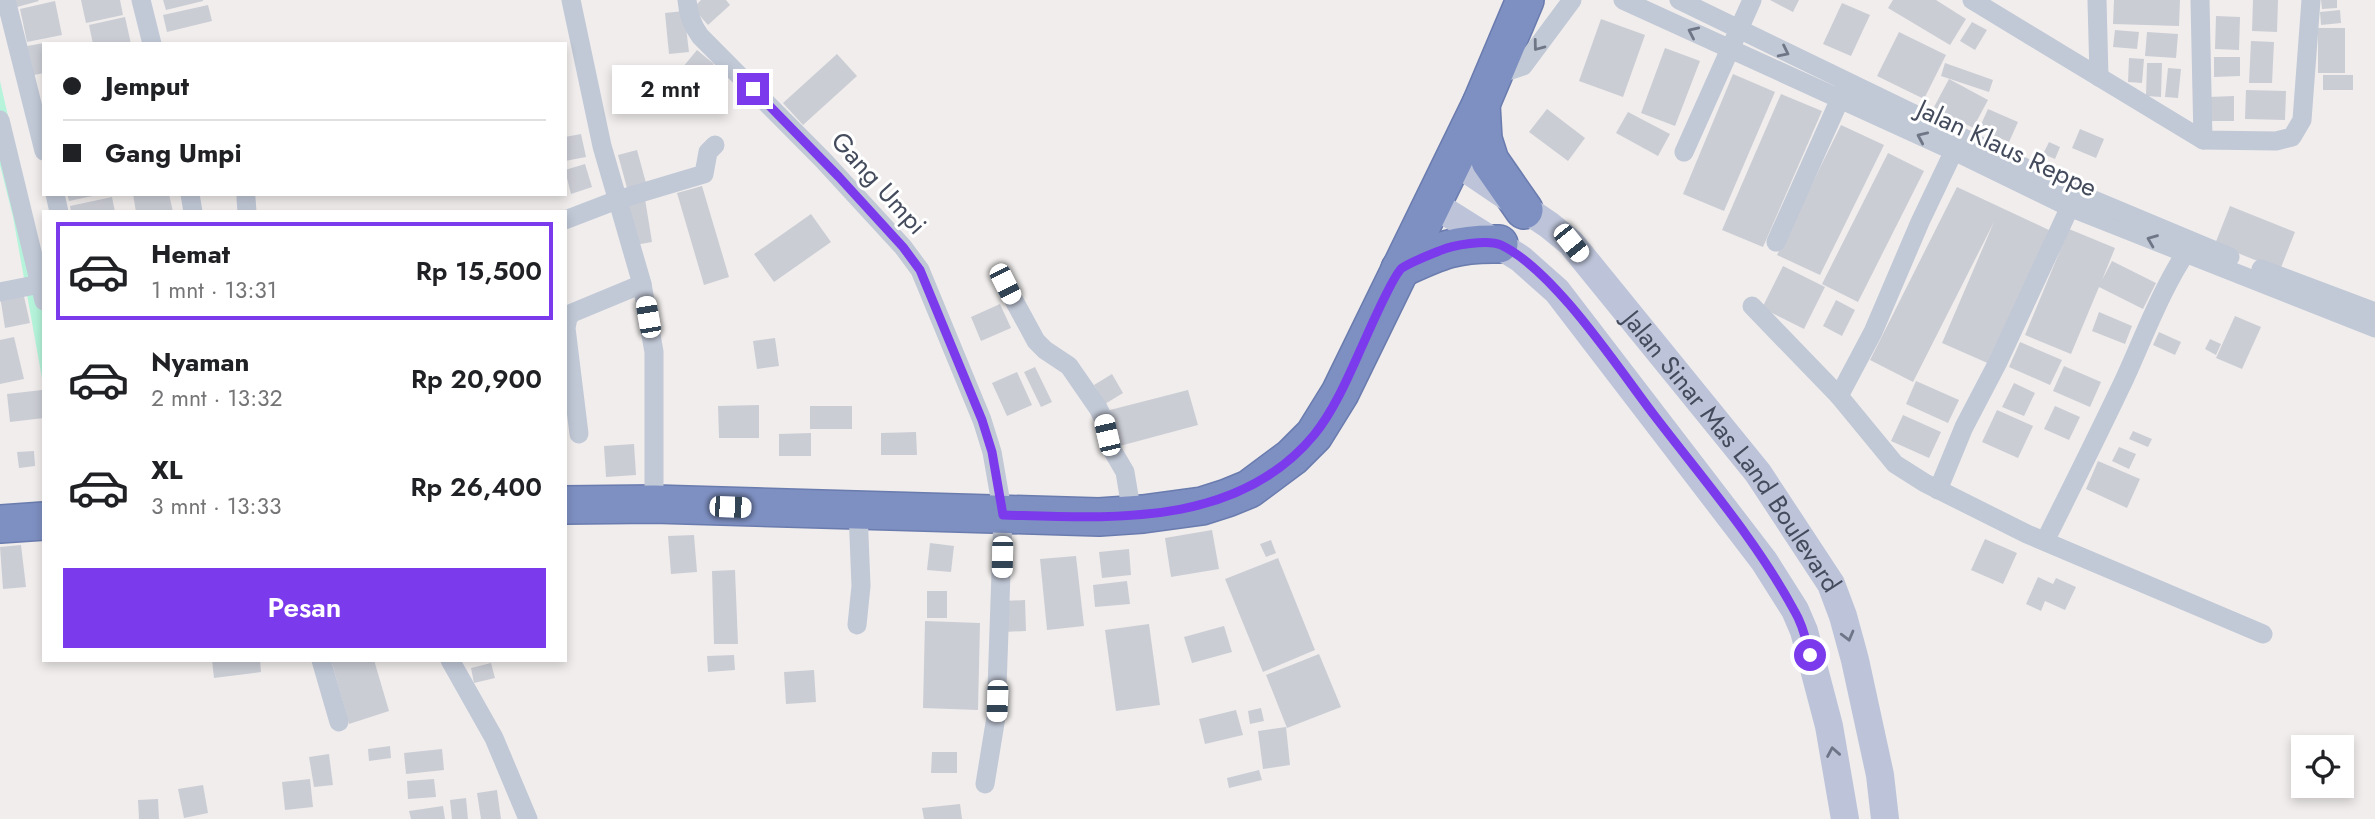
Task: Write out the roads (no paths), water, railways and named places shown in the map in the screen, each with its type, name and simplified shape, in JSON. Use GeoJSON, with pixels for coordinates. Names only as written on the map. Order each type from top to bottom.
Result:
{"type":"FeatureCollection","features":[{"type":"Feature","properties":{"kind":"highway"},"geometry":{"type":"LineString","coordinates":[[567,505],[653,504],[1099,517],[1192,508],[1248,489],[1292,457],[1314,435],[1340,393],[1487,90],[1525,0]]}},
{"type":"Feature","properties":{"kind":"highway"},"geometry":{"type":"LineString","coordinates":[[1487,90],[1483,139],[1490,161],[1524,210]]}},
{"type":"Feature","properties":{"kind":"highway"},"geometry":{"type":"LineString","coordinates":[[1400,270],[1442,249],[1474,243],[1499,244]]}},
{"type":"Feature","properties":{"kind":"highway"},"geometry":{"type":"LineString","coordinates":[[0,524],[42,521]]}},
{"type":"Feature","properties":{"kind":"street"},"geometry":{"type":"LineString","coordinates":[[6,0],[42,143]]}},
{"type":"Feature","properties":{"kind":"street"},"geometry":{"type":"LineString","coordinates":[[141,0],[152,42]]}},
{"type":"Feature","properties":{"kind":"street"},"geometry":{"type":"LineString","coordinates":[[571,0],[602,146],[642,284],[654,352],[653,504]]}},
{"type":"Feature","properties":{"kind":"street","name":"Gang Umpi"},"geometry":{"type":"LineString","coordinates":[[687,0],[693,26],[701,36],[823,160],[903,247],[920,270],[982,420],[992,452],[1003,515],[996,717],[985,785]]}},
{"type":"Feature","properties":{"kind":"street"},"geometry":{"type":"LineString","coordinates":[[1487,90],[1523,66],[1572,0]]}},
{"type":"Feature","properties":{"kind":"street","name":"Jalan Klaus Reppe"},"geometry":{"type":"LineString","coordinates":[[1623,0],[1729,49],[1844,92],[2073,200],[2375,328]]}},
{"type":"Feature","properties":{"kind":"street","name":"Jalan Klaus Reppe"},"geometry":{"type":"LineString","coordinates":[[1679,0],[1738,29],[1844,92]]}},
{"type":"Feature","properties":{"kind":"street"},"geometry":{"type":"LineString","coordinates":[[1684,152],[1752,0]]}},
{"type":"Feature","properties":{"kind":"street"},"geometry":{"type":"LineString","coordinates":[[1972,0],[2203,140],[2276,141],[2292,137],[2302,120],[2311,0]]}},
{"type":"Feature","properties":{"kind":"street"},"geometry":{"type":"LineString","coordinates":[[2097,0],[2099,77]]}},
{"type":"Feature","properties":{"kind":"street"},"geometry":{"type":"LineString","coordinates":[[2200,0],[2203,140]]}},
{"type":"Feature","properties":{"kind":"street"},"geometry":{"type":"LineString","coordinates":[[1776,242],[1844,92]]}},
{"type":"Feature","properties":{"kind":"street"},"geometry":{"type":"LineString","coordinates":[[0,120],[42,293],[0,292]]}},
{"type":"Feature","properties":{"kind":"street"},"geometry":{"type":"LineString","coordinates":[[1839,396],[1873,332],[1920,222],[1958,144]]}},
{"type":"Feature","properties":{"kind":"street"},"geometry":{"type":"LineString","coordinates":[[567,219],[617,200],[704,174],[708,152],[715,145]]}},
{"type":"Feature","properties":{"kind":"street","name":"Jalan Sinar Mas Land Boulevard"},"geometry":{"type":"LineString","coordinates":[[1453,160],[1571,243],[1758,473],[1831,584],[1854,660],[1880,775],[1885,819]]}},
{"type":"Feature","properties":{"kind":"street"},"geometry":{"type":"LineString","coordinates":[[1938,490],[1965,427],[2073,200]]}},
{"type":"Feature","properties":{"kind":"street","name":"Jalan Sinar Mas Land Boulevard"},"geometry":{"type":"LineString","coordinates":[[1432,203],[1499,244],[1557,291],[1619,368],[1764,561],[1795,610],[1804,631],[1829,726],[1845,819]]}},
{"type":"Feature","properties":{"kind":"street"},"geometry":{"type":"LineString","coordinates":[[1544,278],[1571,243]]}},
{"type":"Feature","properties":{"kind":"street"},"geometry":{"type":"LineString","coordinates":[[2045,541],[2108,415],[2150,321],[2189,247]]}},
{"type":"Feature","properties":{"kind":"street","name":"Jalan Klaus Reppe"},"geometry":{"type":"LineString","coordinates":[[2189,247],[2225,256],[2375,312]]}},
{"type":"Feature","properties":{"kind":"street"},"geometry":{"type":"LineString","coordinates":[[567,323],[572,313],[642,284]]}},
{"type":"Feature","properties":{"kind":"street"},"geometry":{"type":"LineString","coordinates":[[1005,284],[1036,341],[1069,366],[1098,408],[1111,448],[1125,472],[1132,514]]}},
{"type":"Feature","properties":{"kind":"street"},"geometry":{"type":"LineString","coordinates":[[1752,306],[1839,396],[1895,464],[1938,490],[2045,541],[2263,634]]}},
{"type":"Feature","properties":{"kind":"street"},"geometry":{"type":"LineString","coordinates":[[567,336],[579,434]]}},
{"type":"Feature","properties":{"kind":"street"},"geometry":{"type":"LineString","coordinates":[[857,625],[862,586],[858,511]]}},
{"type":"Feature","properties":{"kind":"street"},"geometry":{"type":"LineString","coordinates":[[322,662],[339,722]]}},
{"type":"Feature","properties":{"kind":"street"},"geometry":{"type":"LineString","coordinates":[[451,662],[494,738],[528,819]]}}]}
